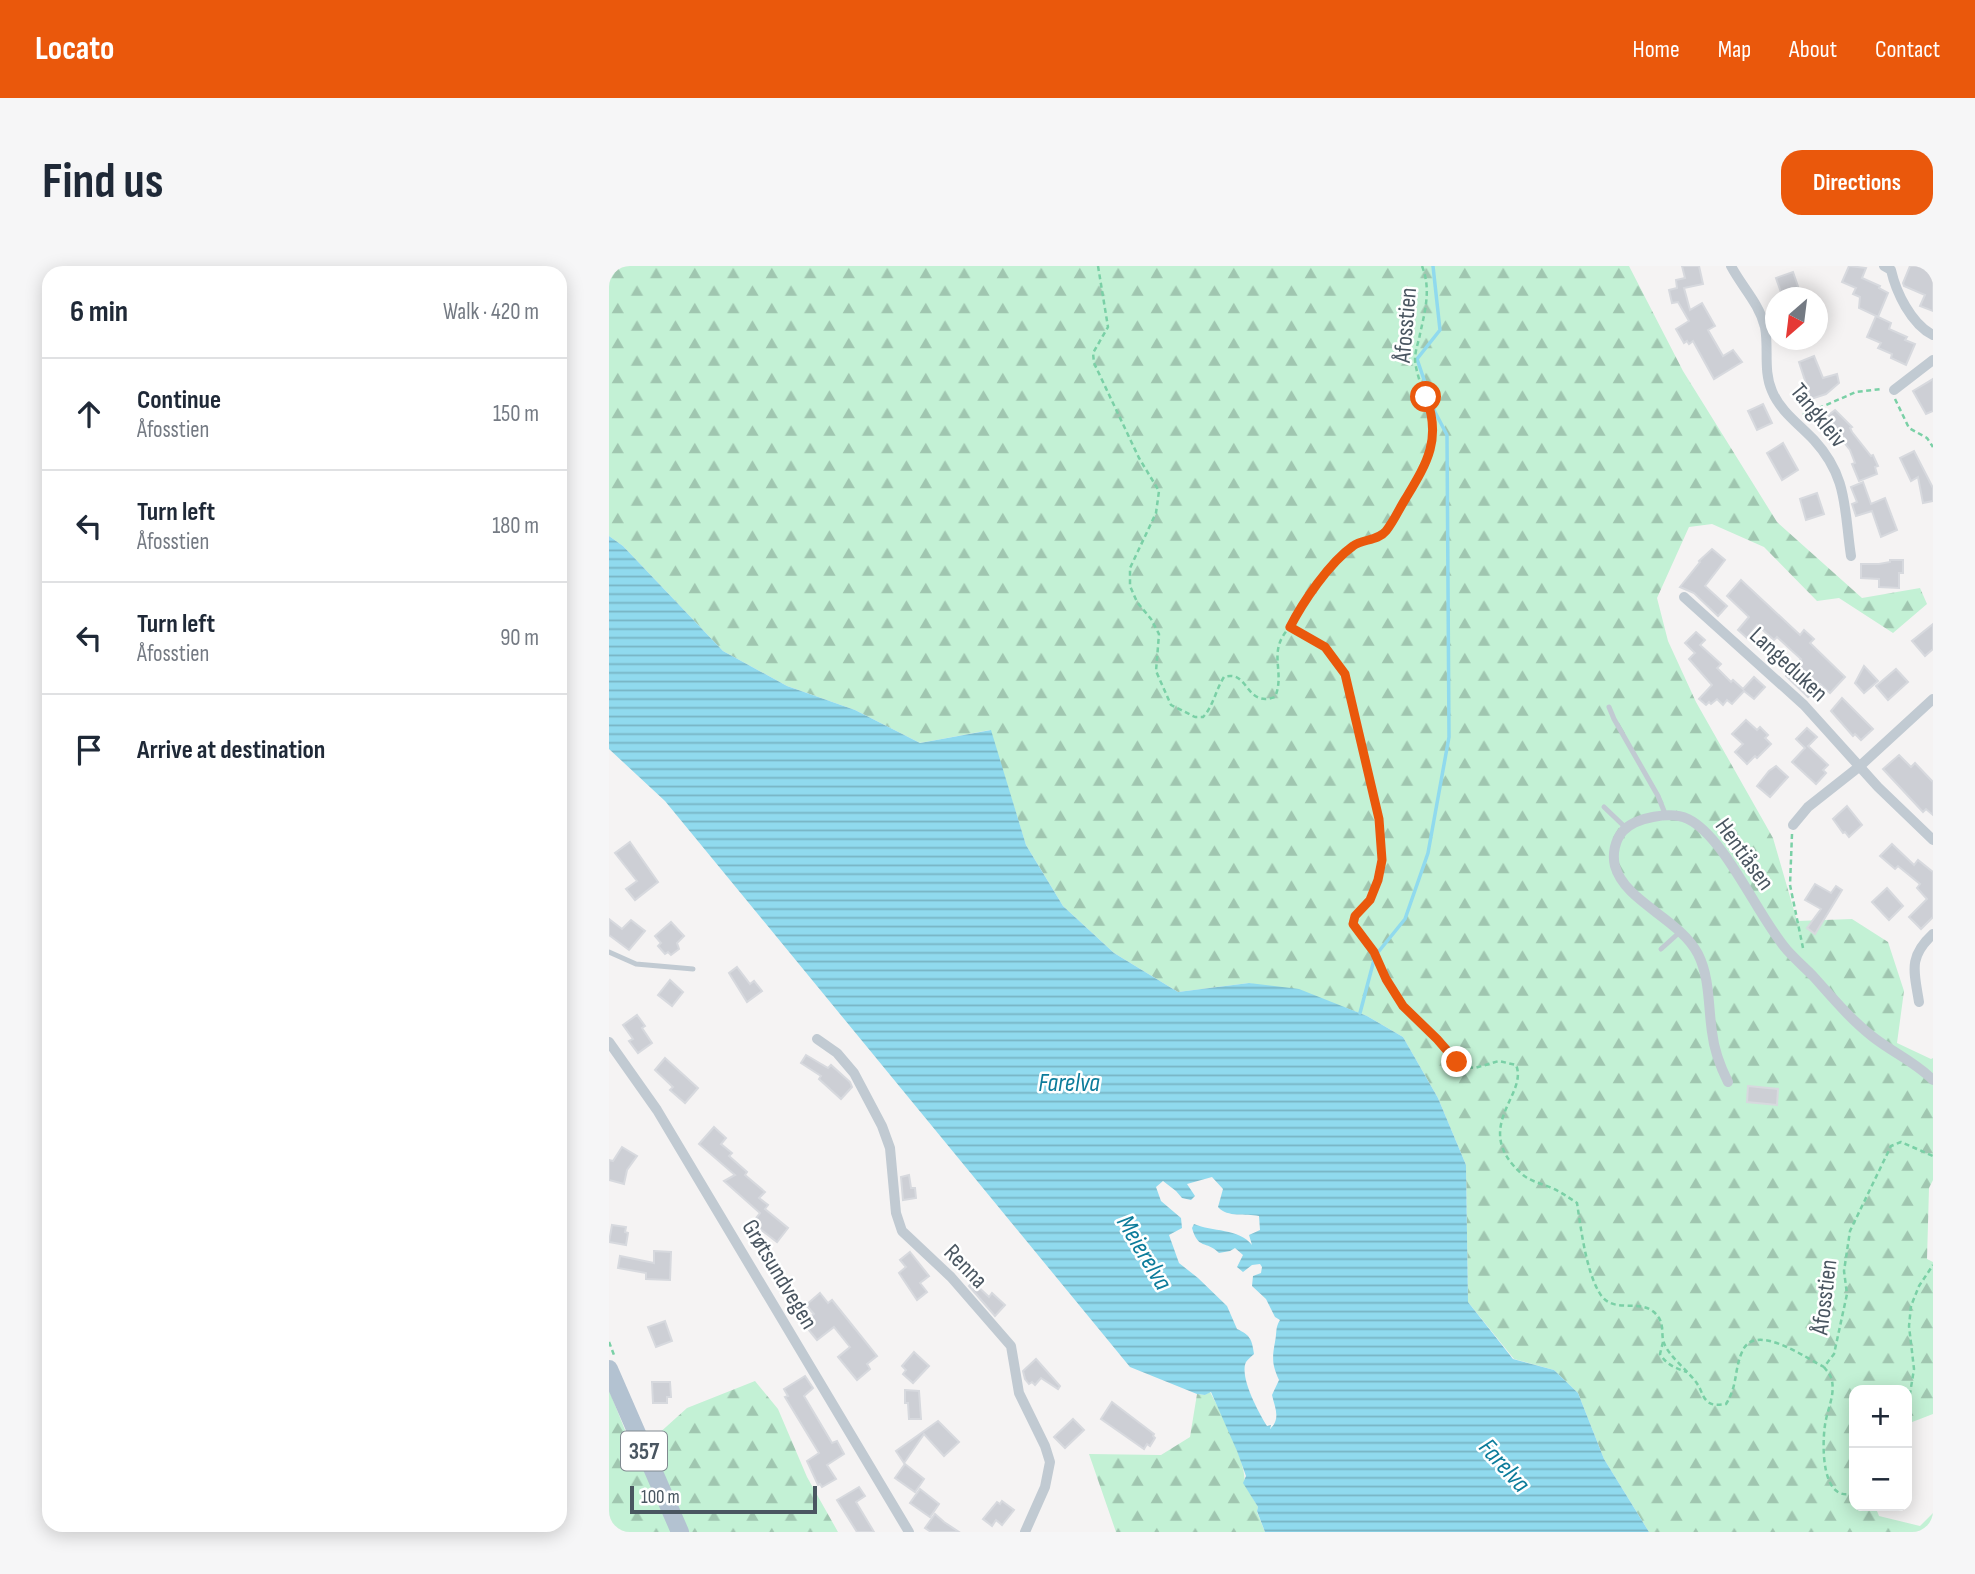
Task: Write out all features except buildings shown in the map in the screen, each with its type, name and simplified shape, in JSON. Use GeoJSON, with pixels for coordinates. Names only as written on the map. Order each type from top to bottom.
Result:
{"type":"FeatureCollection","features":[{"type":"Feature","properties":{"kind":"main road","name":"357"},"geometry":{"type":"LineString","coordinates":[[609,1369],[680,1532]]}},
{"type":"Feature","properties":{"kind":"street","name":"Tangkleiv"},"geometry":{"type":"LineString","coordinates":[[1731,266],[1763,320],[1766,331],[1767,370],[1772,392],[1777,401],[1827,455],[1839,477],[1844,497],[1850,556]]}},
{"type":"Feature","properties":{"kind":"street"},"geometry":{"type":"LineString","coordinates":[[1889,267],[1896,287],[1913,317],[1933,335]]}},
{"type":"Feature","properties":{"kind":"street"},"geometry":{"type":"LineString","coordinates":[[1894,390],[1933,359]]}},
{"type":"Feature","properties":{"kind":"street","name":"Langeduken"},"geometry":{"type":"LineString","coordinates":[[1684,597],[1804,705],[1904,814],[1933,840]]}},
{"type":"Feature","properties":{"kind":"street"},"geometry":{"type":"LineString","coordinates":[[1793,825],[1817,800],[1860,766],[1933,699]]}},
{"type":"Feature","properties":{"kind":"street"},"geometry":{"type":"LineString","coordinates":[[1666,816],[1636,822],[1626,828],[1615,847],[1615,868],[1632,892],[1681,932],[1697,953],[1709,994],[1714,1047],[1728,1082]]}},
{"type":"Feature","properties":{"kind":"street","name":"Hentiåsen"},"geometry":{"type":"LineString","coordinates":[[1666,816],[1689,819],[1708,834],[1787,951],[1845,1012],[1871,1035],[1921,1068],[1933,1080]]}},
{"type":"Feature","properties":{"kind":"street"},"geometry":{"type":"LineString","coordinates":[[1919,1002],[1914,958],[1917,950],[1933,934]]}},
{"type":"Feature","properties":{"kind":"street","name":"Renna"},"geometry":{"type":"LineString","coordinates":[[817,1039],[837,1053],[854,1073],[883,1126],[890,1148],[896,1213],[902,1231],[951,1277],[1011,1346],[1019,1394],[1050,1462],[1045,1487],[1025,1532]]}},
{"type":"Feature","properties":{"kind":"street","name":"Grøtsundvegen"},"geometry":{"type":"LineString","coordinates":[[609,1042],[657,1110],[909,1532]]}},
{"type":"Feature","properties":{"kind":"lane"},"geometry":{"type":"LineString","coordinates":[[1609,707],[1613,719],[1658,796],[1666,816]]}},
{"type":"Feature","properties":{"kind":"lane"},"geometry":{"type":"LineString","coordinates":[[1604,807],[1626,828]]}},
{"type":"Feature","properties":{"kind":"lane"},"geometry":{"type":"LineString","coordinates":[[1661,949],[1681,932]]}},
{"type":"Feature","properties":{"kind":"lane"},"geometry":{"type":"LineString","coordinates":[[609,952],[636,964],[693,969]]}},
{"type":"Feature","properties":{"kind":"path"},"geometry":{"type":"LineString","coordinates":[[1098,266],[1108,327],[1093,353],[1094,363],[1119,419],[1159,491],[1156,513],[1130,568],[1130,586],[1137,602],[1159,634],[1156,671],[1171,705],[1195,717],[1203,717],[1209,711],[1212,697],[1224,677],[1232,674],[1239,677],[1247,690],[1256,697],[1266,700],[1275,696],[1278,679],[1277,647],[1290,627]]}},
{"type":"Feature","properties":{"kind":"path","name":"Åfosstien"},"geometry":{"type":"LineString","coordinates":[[1422,266],[1427,279],[1428,296],[1415,358],[1419,380],[1433,415],[1433,443],[1426,464],[1385,533],[1354,545],[1321,579],[1290,627],[1325,647],[1345,674],[1379,819],[1382,860],[1378,880],[1370,900],[1355,916],[1353,924],[1374,952],[1386,979],[1403,1006],[1457,1062],[1475,1068],[1499,1061],[1516,1065],[1518,1079],[1503,1115],[1500,1131],[1503,1146],[1525,1177],[1557,1190],[1577,1203],[1583,1244],[1599,1292],[1612,1304],[1621,1307],[1641,1305],[1650,1308],[1662,1325],[1663,1342],[1697,1383],[1706,1400],[1715,1405],[1726,1404],[1732,1395],[1742,1352],[1747,1344],[1773,1340],[1824,1367],[1834,1354],[1847,1294],[1844,1271],[1850,1231],[1891,1146],[1901,1142],[1933,1156]]}},
{"type":"Feature","properties":{"kind":"path"},"geometry":{"type":"LineString","coordinates":[[1794,420],[1856,392],[1894,390],[1895,399],[1909,428],[1927,438],[1933,447]]}},
{"type":"Feature","properties":{"kind":"path"},"geometry":{"type":"LineString","coordinates":[[1793,825],[1790,885],[1800,943],[1805,953]]}},
{"type":"Feature","properties":{"kind":"path"},"geometry":{"type":"LineString","coordinates":[[1911,1385],[1914,1368],[1909,1326],[1911,1306],[1919,1286],[1933,1265]]}},
{"type":"Feature","properties":{"kind":"path"},"geometry":{"type":"LineString","coordinates":[[1663,1342],[1660,1354],[1664,1360],[1671,1367],[1687,1372]]}},
{"type":"Feature","properties":{"kind":"path"},"geometry":{"type":"LineString","coordinates":[[1824,1367],[1832,1380],[1824,1436],[1824,1458],[1829,1483],[1834,1491],[1839,1494],[1849,1493]]}},
{"type":"Feature","properties":{"kind":"green space"},"geometry":{"type":"Polygon","coordinates":[[[609,266],[1629,266],[1683,371],[1777,522],[1862,598],[1920,588],[1927,604],[1893,633],[1839,598],[1817,601],[1764,547],[1712,524],[1689,527],[1657,598],[1668,641],[1696,702],[1773,838],[1797,921],[1852,919],[1888,942],[1904,991],[1897,1043],[1933,1058],[1933,1180],[1929,1188],[1927,1259],[1933,1262],[1933,1414],[1912,1422],[1912,1385],[1849,1385],[1849,1511],[1877,1511],[1879,1516],[1920,1526],[1933,1513],[1933,1532],[1649,1532],[1604,1459],[1578,1393],[1554,1370],[1514,1359],[1468,1302],[1466,1165],[1438,1098],[1403,1037],[1367,1016],[1346,1008],[1249,983],[1178,992],[1114,953],[1063,906],[1026,845],[990,730],[920,743],[855,710],[787,686],[723,651],[623,546],[609,536],[609,266]]]}},
{"type":"Feature","properties":{"kind":"green space"},"geometry":{"type":"Polygon","coordinates":[[[755,1381],[778,1409],[807,1477],[838,1532],[609,1532],[609,1390],[627,1435],[656,1436],[687,1408],[755,1381]]]}},
{"type":"Feature","properties":{"kind":"green space"},"geometry":{"type":"Polygon","coordinates":[[[1210,1392],[1238,1452],[1244,1483],[1258,1507],[1257,1512],[1265,1532],[1116,1532],[1089,1454],[1161,1455],[1190,1437],[1197,1394],[1205,1395],[1210,1392]]]}},
{"type":"Feature","properties":{"kind":"water","name":"Farelva"},"geometry":{"type":"Polygon","coordinates":[[[609,536],[623,546],[723,651],[787,686],[855,710],[920,743],[991,730],[1026,845],[1063,906],[1114,953],[1178,992],[1249,983],[1299,989],[1367,1016],[1403,1037],[1438,1098],[1466,1165],[1468,1302],[1513,1359],[1554,1370],[1578,1393],[1604,1459],[1649,1532],[1265,1532],[1258,1507],[1243,1483],[1246,1476],[1237,1451],[1211,1392],[1205,1395],[1197,1394],[1130,1367],[665,801],[609,749],[609,536]],[[1212,1177],[1187,1184],[1195,1196],[1191,1200],[1182,1198],[1163,1181],[1156,1187],[1161,1201],[1181,1218],[1182,1228],[1169,1235],[1179,1263],[1227,1306],[1237,1329],[1251,1341],[1254,1354],[1246,1362],[1245,1377],[1255,1404],[1267,1426],[1271,1425],[1270,1429],[1276,1417],[1272,1395],[1279,1380],[1273,1357],[1280,1320],[1275,1317],[1266,1299],[1252,1286],[1253,1276],[1261,1273],[1262,1267],[1260,1264],[1252,1265],[1243,1272],[1237,1267],[1243,1255],[1235,1248],[1219,1253],[1200,1242],[1192,1228],[1194,1224],[1233,1233],[1252,1245],[1249,1235],[1260,1230],[1259,1216],[1232,1214],[1218,1207],[1223,1189],[1212,1177]]]}},
{"type":"Feature","properties":{"kind":"waterway"},"geometry":{"type":"LineString","coordinates":[[1360,1013],[1375,956],[1405,919],[1428,853],[1449,737],[1447,435],[1435,412],[1417,359],[1440,330],[1433,266]]}},
{"type":"Feature","properties":{"kind":"route"},"geometry":{"type":"LineString","coordinates":[[1426,397],[1433,415],[1433,443],[1426,464],[1385,533],[1354,545],[1321,579],[1290,627],[1325,647],[1345,674],[1379,819],[1382,860],[1378,880],[1370,900],[1355,916],[1353,924],[1374,952],[1386,979],[1403,1006],[1457,1062]]}},
{"type":"Feature","properties":{"kind":"water label","name":"Meierelva"},"geometry":{"type":"Point","coordinates":[1145,1252]}}]}
